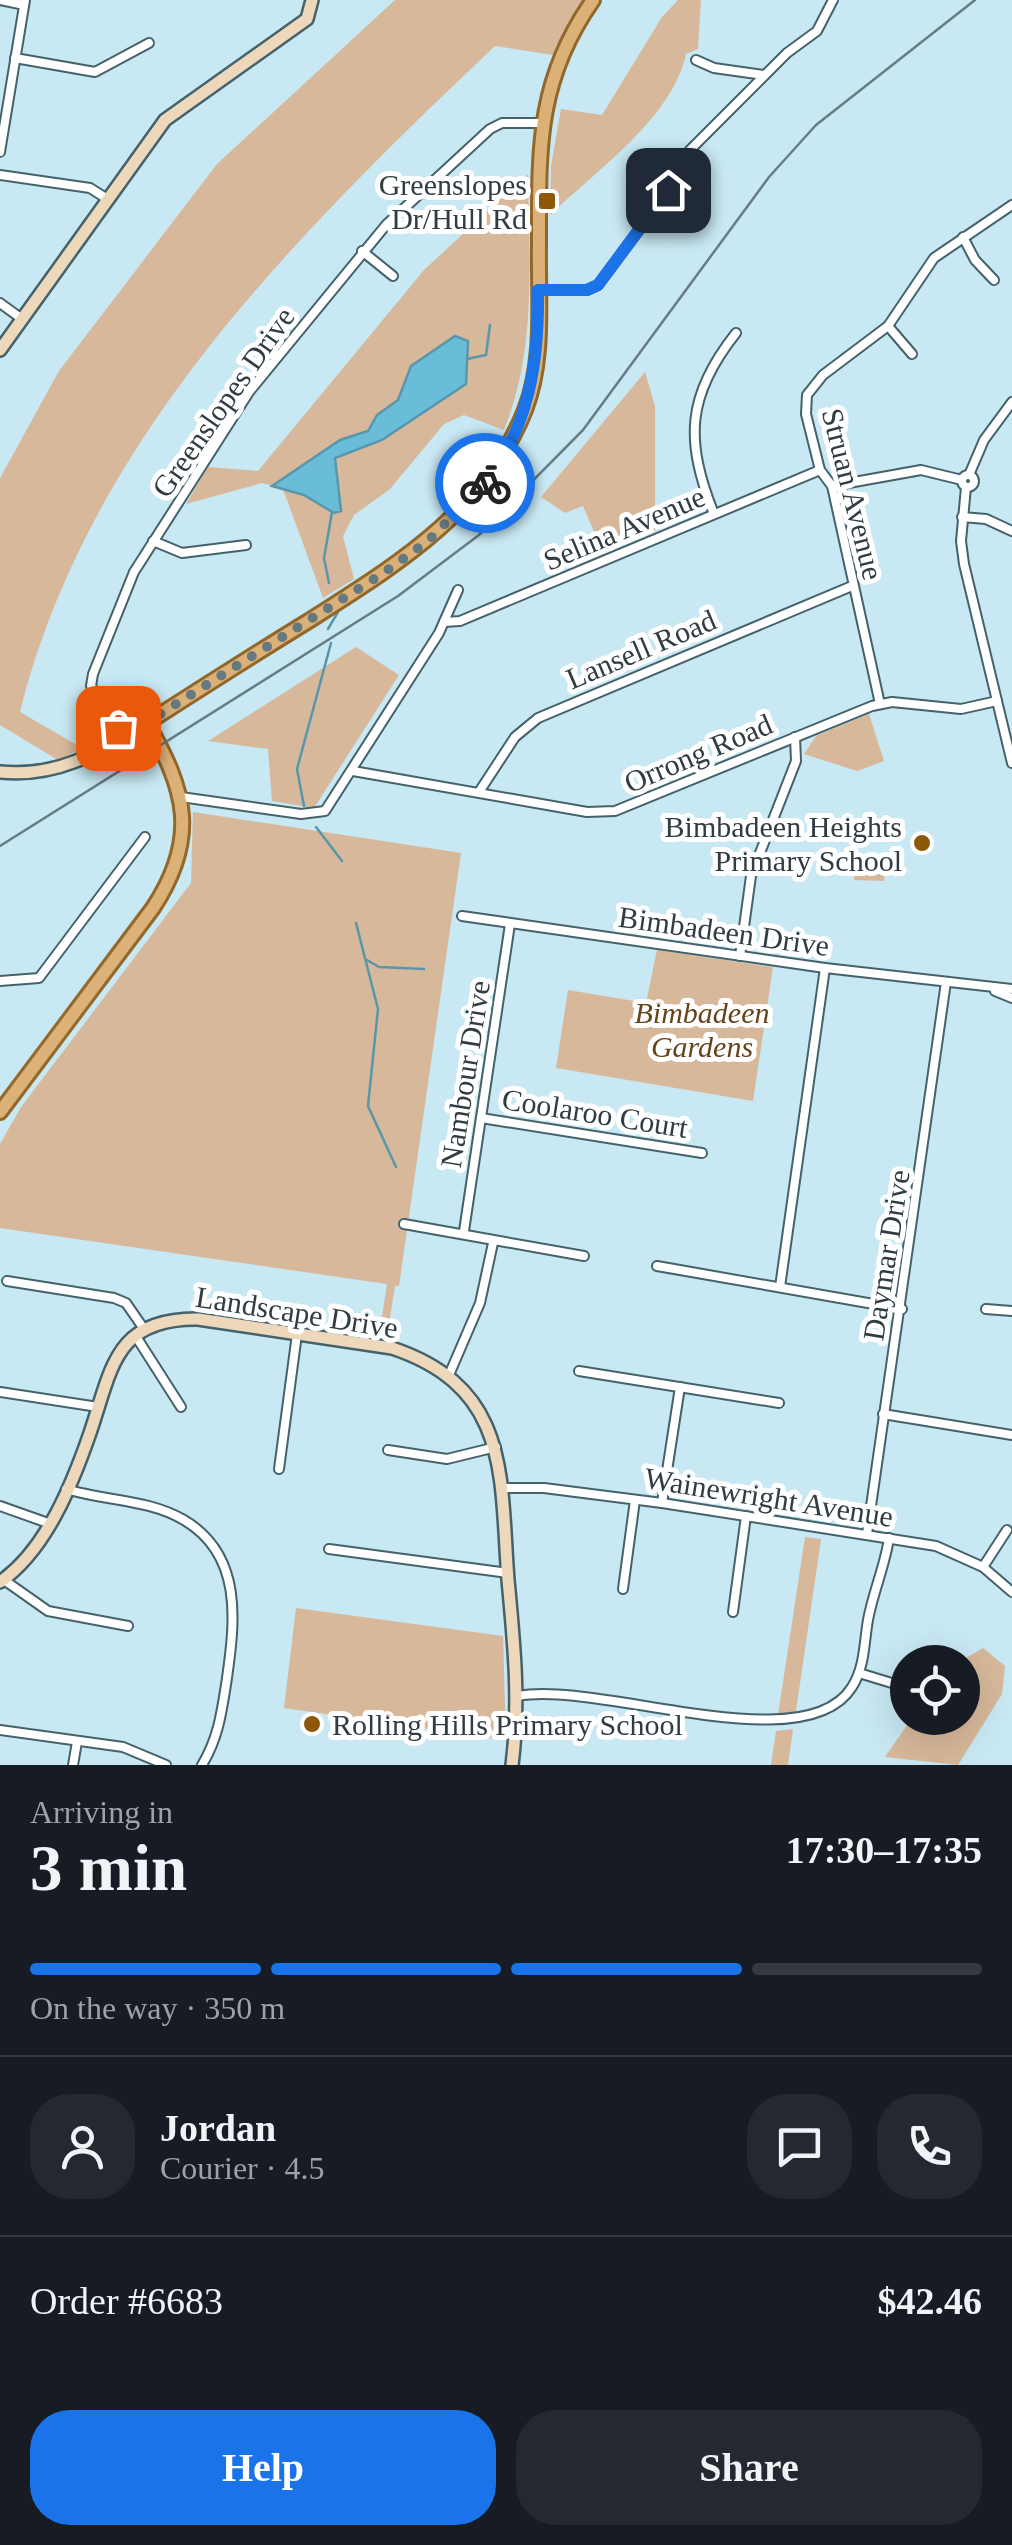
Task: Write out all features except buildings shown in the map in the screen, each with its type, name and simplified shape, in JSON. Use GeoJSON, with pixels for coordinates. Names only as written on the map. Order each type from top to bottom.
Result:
{"type":"FeatureCollection","features":[{"type":"Feature","properties":{"kind":"main road"},"geometry":{"type":"LineString","coordinates":[[0,1112],[164,892],[182,842],[181,797],[173,768],[147,723],[428,541],[473,498],[495,470],[526,409],[538,348],[541,123],[562,50],[593,0]]}},
{"type":"Feature","properties":{"kind":"street"},"geometry":{"type":"LineString","coordinates":[[0,0],[24,2],[0,152]]}},
{"type":"Feature","properties":{"kind":"street"},"geometry":{"type":"LineString","coordinates":[[0,350],[165,120],[307,19],[312,0]]}},
{"type":"Feature","properties":{"kind":"street"},"geometry":{"type":"LineString","coordinates":[[538,290],[587,290],[598,285],[663,198],[690,150],[821,26],[833,0]]}},
{"type":"Feature","properties":{"kind":"street"},"geometry":{"type":"LineString","coordinates":[[15,58],[95,72],[149,43]]}},
{"type":"Feature","properties":{"kind":"street"},"geometry":{"type":"LineString","coordinates":[[696,60],[714,68],[764,76]]}},
{"type":"Feature","properties":{"kind":"street","name":"Greenslopes Drive"},"geometry":{"type":"LineString","coordinates":[[124,737],[91,680],[134,572],[249,392],[362,251],[490,128],[502,123],[541,123]]}},
{"type":"Feature","properties":{"kind":"street"},"geometry":{"type":"LineString","coordinates":[[0,174],[90,188],[108,200]]}},
{"type":"Feature","properties":{"kind":"street","name":"Struan Avenue"},"geometry":{"type":"LineString","coordinates":[[880,704],[832,486],[820,470],[806,414],[807,395],[823,376],[888,326],[929,264],[1012,205]]}},
{"type":"Feature","properties":{"kind":"street"},"geometry":{"type":"LineString","coordinates":[[964,238],[975,260],[994,280]]}},
{"type":"Feature","properties":{"kind":"street"},"geometry":{"type":"LineString","coordinates":[[362,251],[392,276]]}},
{"type":"Feature","properties":{"kind":"street"},"geometry":{"type":"LineString","coordinates":[[0,303],[22,319]]}},
{"type":"Feature","properties":{"kind":"street"},"geometry":{"type":"LineString","coordinates":[[888,326],[912,354]]}},
{"type":"Feature","properties":{"kind":"street"},"geometry":{"type":"LineString","coordinates":[[714,514],[695,460],[694,418],[710,371],[736,334]]}},
{"type":"Feature","properties":{"kind":"street"},"geometry":{"type":"LineString","coordinates":[[1011,758],[961,541],[966,481],[984,440],[1012,402]]}},
{"type":"Feature","properties":{"kind":"street","name":"Selina Avenue"},"geometry":{"type":"LineString","coordinates":[[444,622],[460,621],[820,470]]}},
{"type":"Feature","properties":{"kind":"street"},"geometry":{"type":"LineString","coordinates":[[832,486],[909,471],[966,481]]}},
{"type":"Feature","properties":{"kind":"street"},"geometry":{"type":"LineString","coordinates":[[962,516],[986,519],[1012,531]]}},
{"type":"Feature","properties":{"kind":"street"},"geometry":{"type":"LineString","coordinates":[[153,541],[182,554],[246,545]]}},
{"type":"Feature","properties":{"kind":"street","name":"Lansell Road"},"geometry":{"type":"LineString","coordinates":[[479,792],[514,737],[538,718],[852,586]]}},
{"type":"Feature","properties":{"kind":"street"},"geometry":{"type":"LineString","coordinates":[[181,797],[317,815],[330,806],[444,622],[459,588]]}},
{"type":"Feature","properties":{"kind":"street","name":"Orrong Road"},"geometry":{"type":"LineString","coordinates":[[353,772],[587,812],[615,811],[880,704],[956,710],[997,701]]}},
{"type":"Feature","properties":{"kind":"street"},"geometry":{"type":"LineString","coordinates":[[0,772],[38,773],[67,766],[147,723]]}},
{"type":"Feature","properties":{"kind":"street"},"geometry":{"type":"LineString","coordinates":[[740,956],[751,876],[796,762],[795,737]]}},
{"type":"Feature","properties":{"kind":"street"},"geometry":{"type":"LineString","coordinates":[[0,981],[39,978],[145,836]]}},
{"type":"Feature","properties":{"kind":"street","name":"Bimbadeen Drive"},"geometry":{"type":"LineString","coordinates":[[462,916],[824,968],[1012,989]]}},
{"type":"Feature","properties":{"kind":"street","name":"Nambour Drive"},"geometry":{"type":"LineString","coordinates":[[464,1231],[510,924]]}},
{"type":"Feature","properties":{"kind":"street"},"geometry":{"type":"LineString","coordinates":[[780,1288],[824,968]]}},
{"type":"Feature","properties":{"kind":"street","name":"Daymar Drive"},"geometry":{"type":"LineString","coordinates":[[867,1534],[946,982]]}},
{"type":"Feature","properties":{"kind":"street","name":"Bimbadeen Drive"},"geometry":{"type":"LineString","coordinates":[[981,986],[1012,998]]}},
{"type":"Feature","properties":{"kind":"street","name":"Coolaroo Court"},"geometry":{"type":"LineString","coordinates":[[481,1118],[702,1153]]}},
{"type":"Feature","properties":{"kind":"street"},"geometry":{"type":"LineString","coordinates":[[404,1224],[464,1231],[492,1242],[584,1256]]}},
{"type":"Feature","properties":{"kind":"street"},"geometry":{"type":"LineString","coordinates":[[449,1375],[480,1303],[492,1242]]}},
{"type":"Feature","properties":{"kind":"street"},"geometry":{"type":"LineString","coordinates":[[656,1266],[902,1309]]}},
{"type":"Feature","properties":{"kind":"street"},"geometry":{"type":"LineString","coordinates":[[8,1281],[126,1302],[181,1407]]}},
{"type":"Feature","properties":{"kind":"street"},"geometry":{"type":"LineString","coordinates":[[986,1309],[1012,1312]]}},
{"type":"Feature","properties":{"kind":"street","name":"Landscape Drive"},"geometry":{"type":"LineString","coordinates":[[139,1332],[177,1319],[198,1319],[392,1348],[449,1375],[476,1406],[496,1448],[505,1488],[518,1696],[512,1765]]}},
{"type":"Feature","properties":{"kind":"street"},"geometry":{"type":"LineString","coordinates":[[128,1626],[48,1611],[2,1581],[35,1548],[66,1488],[110,1364],[139,1332]]}},
{"type":"Feature","properties":{"kind":"street"},"geometry":{"type":"LineString","coordinates":[[279,1469],[297,1334]]}},
{"type":"Feature","properties":{"kind":"street"},"geometry":{"type":"LineString","coordinates":[[579,1371],[779,1402]]}},
{"type":"Feature","properties":{"kind":"street"},"geometry":{"type":"LineString","coordinates":[[662,1503],[680,1388]]}},
{"type":"Feature","properties":{"kind":"street"},"geometry":{"type":"LineString","coordinates":[[0,1392],[98,1406]]}},
{"type":"Feature","properties":{"kind":"street"},"geometry":{"type":"LineString","coordinates":[[883,1414],[1012,1435]]}},
{"type":"Feature","properties":{"kind":"street"},"geometry":{"type":"LineString","coordinates":[[388,1450],[447,1459],[496,1448]]}},
{"type":"Feature","properties":{"kind":"street"},"geometry":{"type":"LineString","coordinates":[[66,1488],[167,1512],[206,1538],[221,1558],[230,1581],[234,1626],[221,1723],[202,1765]]}},
{"type":"Feature","properties":{"kind":"street","name":"Wainewright Avenue"},"geometry":{"type":"LineString","coordinates":[[505,1488],[544,1488],[662,1503],[936,1546],[983,1567],[1012,1592]]}},
{"type":"Feature","properties":{"kind":"street"},"geometry":{"type":"LineString","coordinates":[[623,1589],[635,1500]]}},
{"type":"Feature","properties":{"kind":"street"},"geometry":{"type":"LineString","coordinates":[[0,1506],[48,1524]]}},
{"type":"Feature","properties":{"kind":"street"},"geometry":{"type":"LineString","coordinates":[[733,1612],[746,1516]]}},
{"type":"Feature","properties":{"kind":"street"},"geometry":{"type":"LineString","coordinates":[[983,1567],[1007,1530]]}},
{"type":"Feature","properties":{"kind":"street"},"geometry":{"type":"LineString","coordinates":[[518,1696],[550,1692],[600,1697],[775,1722],[821,1712],[851,1690],[859,1673],[889,1538]]}},
{"type":"Feature","properties":{"kind":"street"},"geometry":{"type":"LineString","coordinates":[[329,1550],[508,1573]]}},
{"type":"Feature","properties":{"kind":"street"},"geometry":{"type":"LineString","coordinates":[[859,1673],[890,1682]]}},
{"type":"Feature","properties":{"kind":"street"},"geometry":{"type":"LineString","coordinates":[[0,1730],[123,1747],[166,1765]]}},
{"type":"Feature","properties":{"kind":"street"},"geometry":{"type":"LineString","coordinates":[[74,1765],[76,1742]]}},
{"type":"Feature","properties":{"kind":"green space"},"geometry":{"type":"Polygon","coordinates":[[[395,0],[584,0],[553,55],[495,46],[421,117],[276,267],[209,347],[148,431],[95,519],[52,613],[20,712],[82,748],[58,760],[0,725],[0,478],[59,371],[217,164],[395,0]]]}},
{"type":"Feature","properties":{"kind":"green space"},"geometry":{"type":"Polygon","coordinates":[[[678,0],[701,0],[698,49],[686,54],[666,100],[649,121],[550,215],[551,166],[561,109],[602,115],[662,17],[678,0]]]}},
{"type":"Feature","properties":{"kind":"green space"},"geometry":{"type":"Polygon","coordinates":[[[528,174],[530,271],[526,336],[515,400],[504,430],[464,415],[444,424],[390,489],[354,515],[343,536],[354,579],[323,598],[283,489],[262,483],[186,504],[208,467],[258,471],[424,270],[528,174]]]}},
{"type":"Feature","properties":{"kind":"green space"},"geometry":{"type":"Polygon","coordinates":[[[645,372],[655,406],[655,530],[603,552],[583,506],[565,513],[541,497],[645,372]]]}},
{"type":"Feature","properties":{"kind":"green space"},"geometry":{"type":"Polygon","coordinates":[[[356,647],[399,675],[314,808],[272,801],[268,749],[208,741],[356,647]]]}},
{"type":"Feature","properties":{"kind":"green space"},"geometry":{"type":"Polygon","coordinates":[[[869,714],[884,761],[857,771],[804,754],[816,736],[869,714]]]}},
{"type":"Feature","properties":{"kind":"green space"},"geometry":{"type":"Polygon","coordinates":[[[193,812],[461,853],[399,1286],[395,1286],[387,1337],[379,1336],[387,1284],[0,1228],[0,1144],[21,1107],[191,883],[193,812]]]}},
{"type":"Feature","properties":{"kind":"green space"},"geometry":{"type":"Polygon","coordinates":[[[855,864],[885,864],[884,881],[854,880],[855,864]]]}},
{"type":"Feature","properties":{"kind":"green space","name":"Bimbadeen Gardens"},"geometry":{"type":"Polygon","coordinates":[[[657,950],[773,967],[753,1101],[556,1068],[568,990],[646,1003],[657,950]]]}},
{"type":"Feature","properties":{"kind":"green space"},"geometry":{"type":"Polygon","coordinates":[[[805,1537],[821,1539],[796,1711],[778,1715],[805,1537]]]}},
{"type":"Feature","properties":{"kind":"green space"},"geometry":{"type":"Polygon","coordinates":[[[296,1608],[503,1636],[506,1740],[284,1708],[296,1608]]]}},
{"type":"Feature","properties":{"kind":"green space"},"geometry":{"type":"Polygon","coordinates":[[[983,1648],[1005,1666],[1002,1694],[980,1730],[983,1648]]]}},
{"type":"Feature","properties":{"kind":"green space"},"geometry":{"type":"Polygon","coordinates":[[[793,1729],[788,1765],[771,1765],[776,1731],[793,1729]]]}},
{"type":"Feature","properties":{"kind":"green space"},"geometry":{"type":"Polygon","coordinates":[[[900,1735],[977,1735],[958,1765],[885,1757],[900,1735]]]}},
{"type":"Feature","properties":{"kind":"water"},"geometry":{"type":"Polygon","coordinates":[[[455,336],[468,341],[466,384],[382,440],[335,458],[341,511],[334,513],[304,495],[272,486],[340,440],[368,431],[377,415],[398,400],[411,366],[455,336]]]}},
{"type":"Feature","properties":{"kind":"waterway"},"geometry":{"type":"LineString","coordinates":[[467,359],[486,355],[490,325]]}},
{"type":"Feature","properties":{"kind":"waterway"},"geometry":{"type":"LineString","coordinates":[[329,583],[324,558],[332,512]]}},
{"type":"Feature","properties":{"kind":"waterway"},"geometry":{"type":"LineString","coordinates":[[328,629],[338,612]]}},
{"type":"Feature","properties":{"kind":"waterway"},"geometry":{"type":"LineString","coordinates":[[304,806],[297,769],[331,643]]}},
{"type":"Feature","properties":{"kind":"waterway"},"geometry":{"type":"LineString","coordinates":[[316,827],[342,861]]}},
{"type":"Feature","properties":{"kind":"waterway"},"geometry":{"type":"LineString","coordinates":[[356,923],[378,1009],[368,1106],[396,1167]]}},
{"type":"Feature","properties":{"kind":"waterway"},"geometry":{"type":"LineString","coordinates":[[367,960],[379,967],[424,969]]}},
{"type":"Feature","properties":{"kind":"railway"},"geometry":{"type":"LineString","coordinates":[[0,846],[398,596],[479,535],[583,430],[769,177],[816,125],[975,0]]}},
{"type":"Feature","properties":{"kind":"way so far"},"geometry":{"type":"LineString","coordinates":[[118,728],[124,737],[382,574],[428,541],[485,483]]}},
{"type":"Feature","properties":{"kind":"place","name":"Greenslopes Dr/Hull Rd"},"geometry":{"type":"Point","coordinates":[547,201]}},
{"type":"Feature","properties":{"kind":"place","name":"Bimbadeen Heights Primary School"},"geometry":{"type":"Point","coordinates":[922,843]}},
{"type":"Feature","properties":{"kind":"place","name":"Rolling Hills Primary School"},"geometry":{"type":"Point","coordinates":[312,1724]}},
{"type":"Feature","properties":{"kind":"route"},"geometry":{"type":"LineString","coordinates":[[485,483],[526,409],[538,348],[538,290],[587,290],[598,285],[668,190]]}}]}
